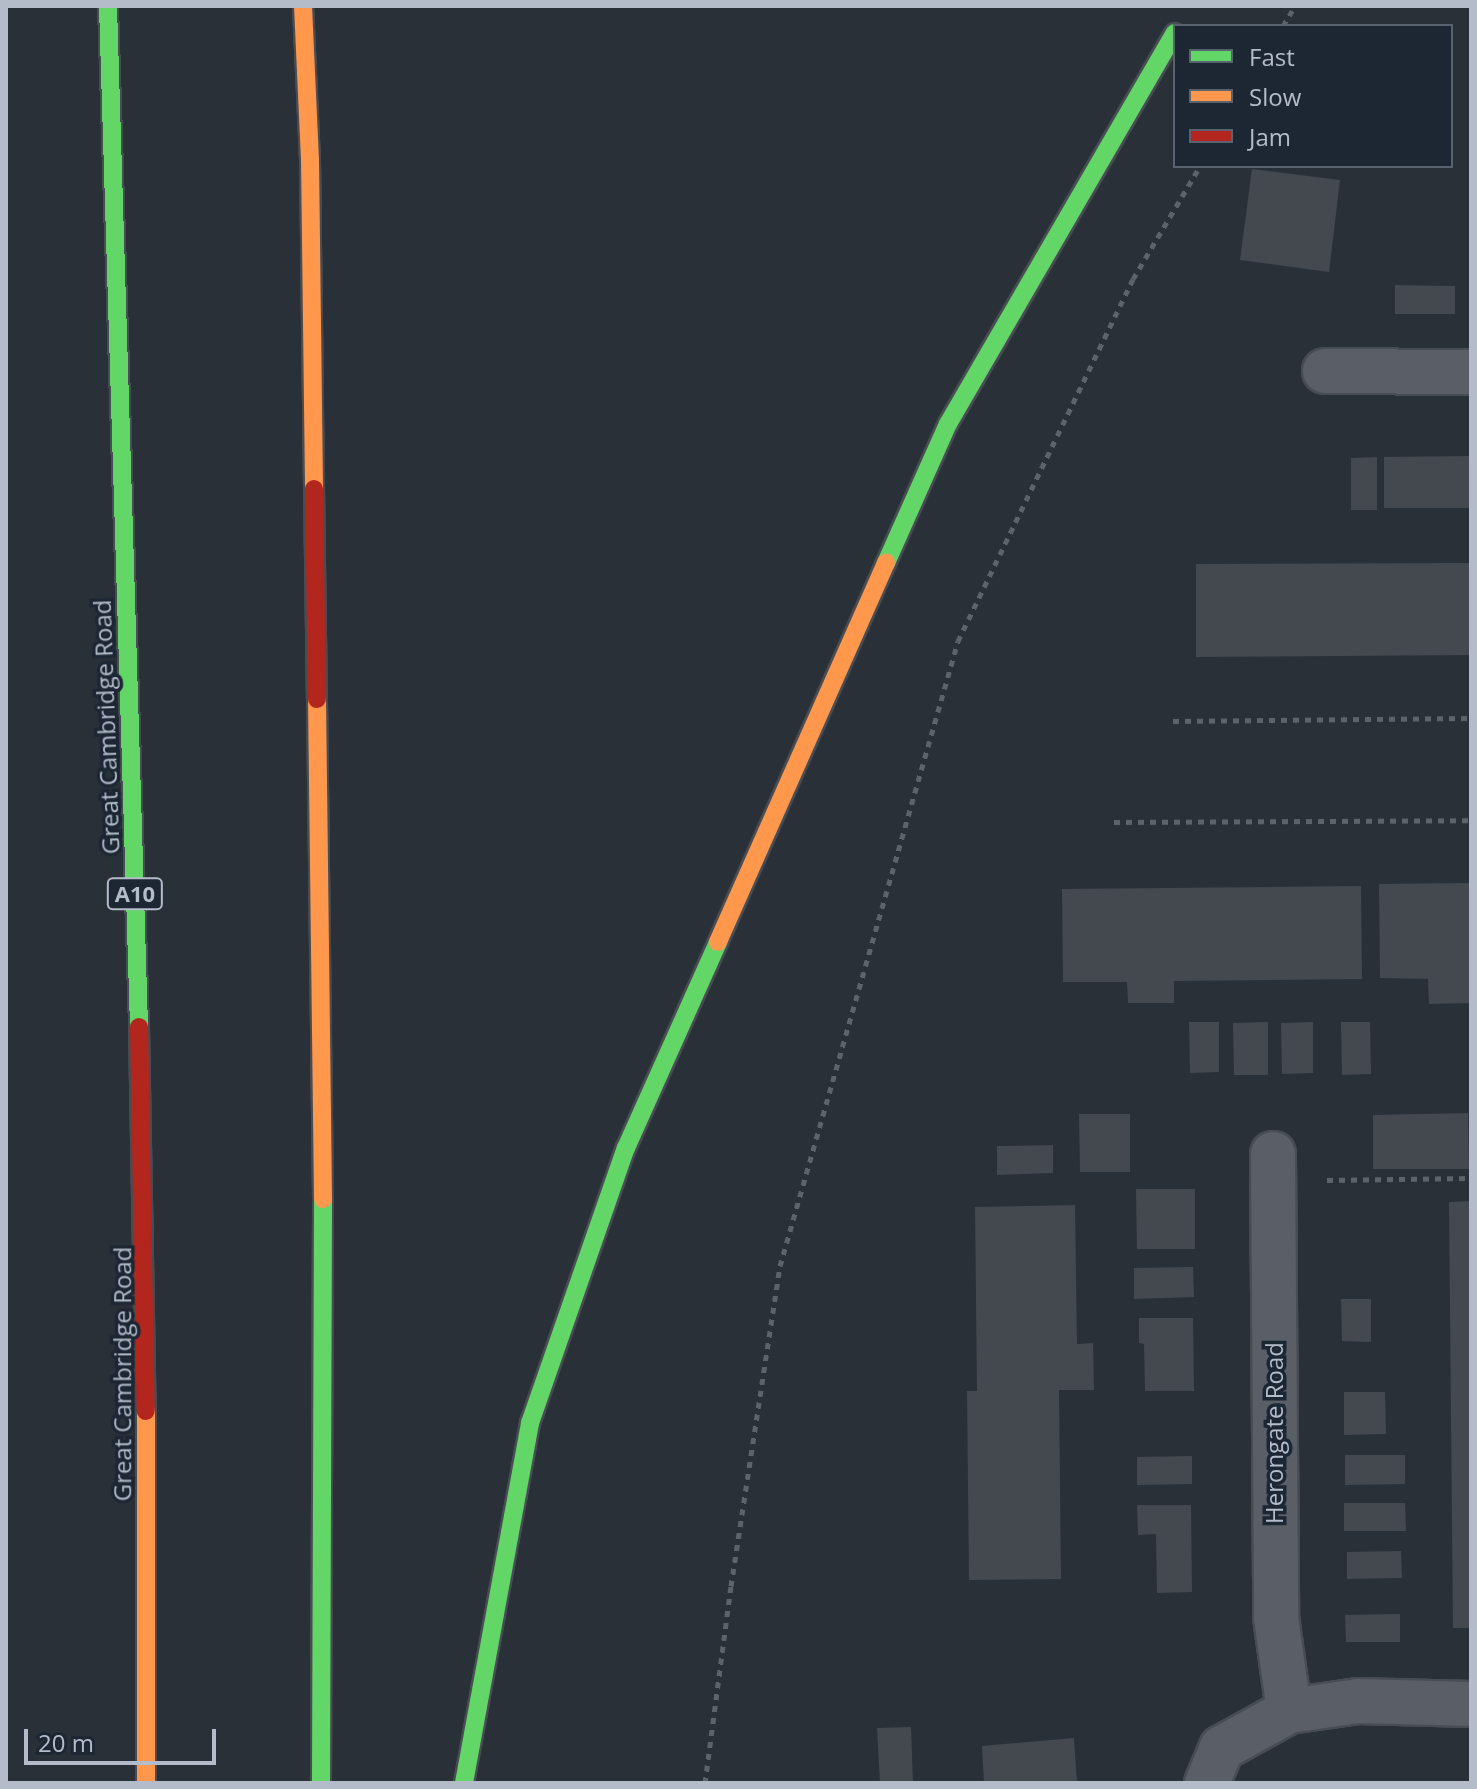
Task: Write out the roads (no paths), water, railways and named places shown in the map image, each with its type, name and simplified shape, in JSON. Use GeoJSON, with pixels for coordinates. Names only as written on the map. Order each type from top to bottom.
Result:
{"type":"FeatureCollection","features":[{"type":"Feature","properties":{"kind":"highway","name":"Great Cambridge Road"},"geometry":{"type":"LineString","coordinates":[[108,6],[146,1273],[146,1783]]}},
{"type":"Feature","properties":{"kind":"highway"},"geometry":{"type":"LineString","coordinates":[[303,6],[310,159],[324,1266],[321,1783]]}},
{"type":"Feature","properties":{"kind":"highway"},"geometry":{"type":"LineString","coordinates":[[464,1783],[530,1423],[626,1148],[948,424],[1173,36]]}},
{"type":"Feature","properties":{"kind":"street"},"geometry":{"type":"LineString","coordinates":[[1325,371],[1471,372]]}},
{"type":"Feature","properties":{"kind":"street","name":"Herongate Road"},"geometry":{"type":"LineString","coordinates":[[1274,1167],[1276,1617],[1289,1711]]}},
{"type":"Feature","properties":{"kind":"street"},"geometry":{"type":"LineString","coordinates":[[1207,1783],[1222,1748],[1289,1711],[1358,1701],[1471,1704]]}}]}
